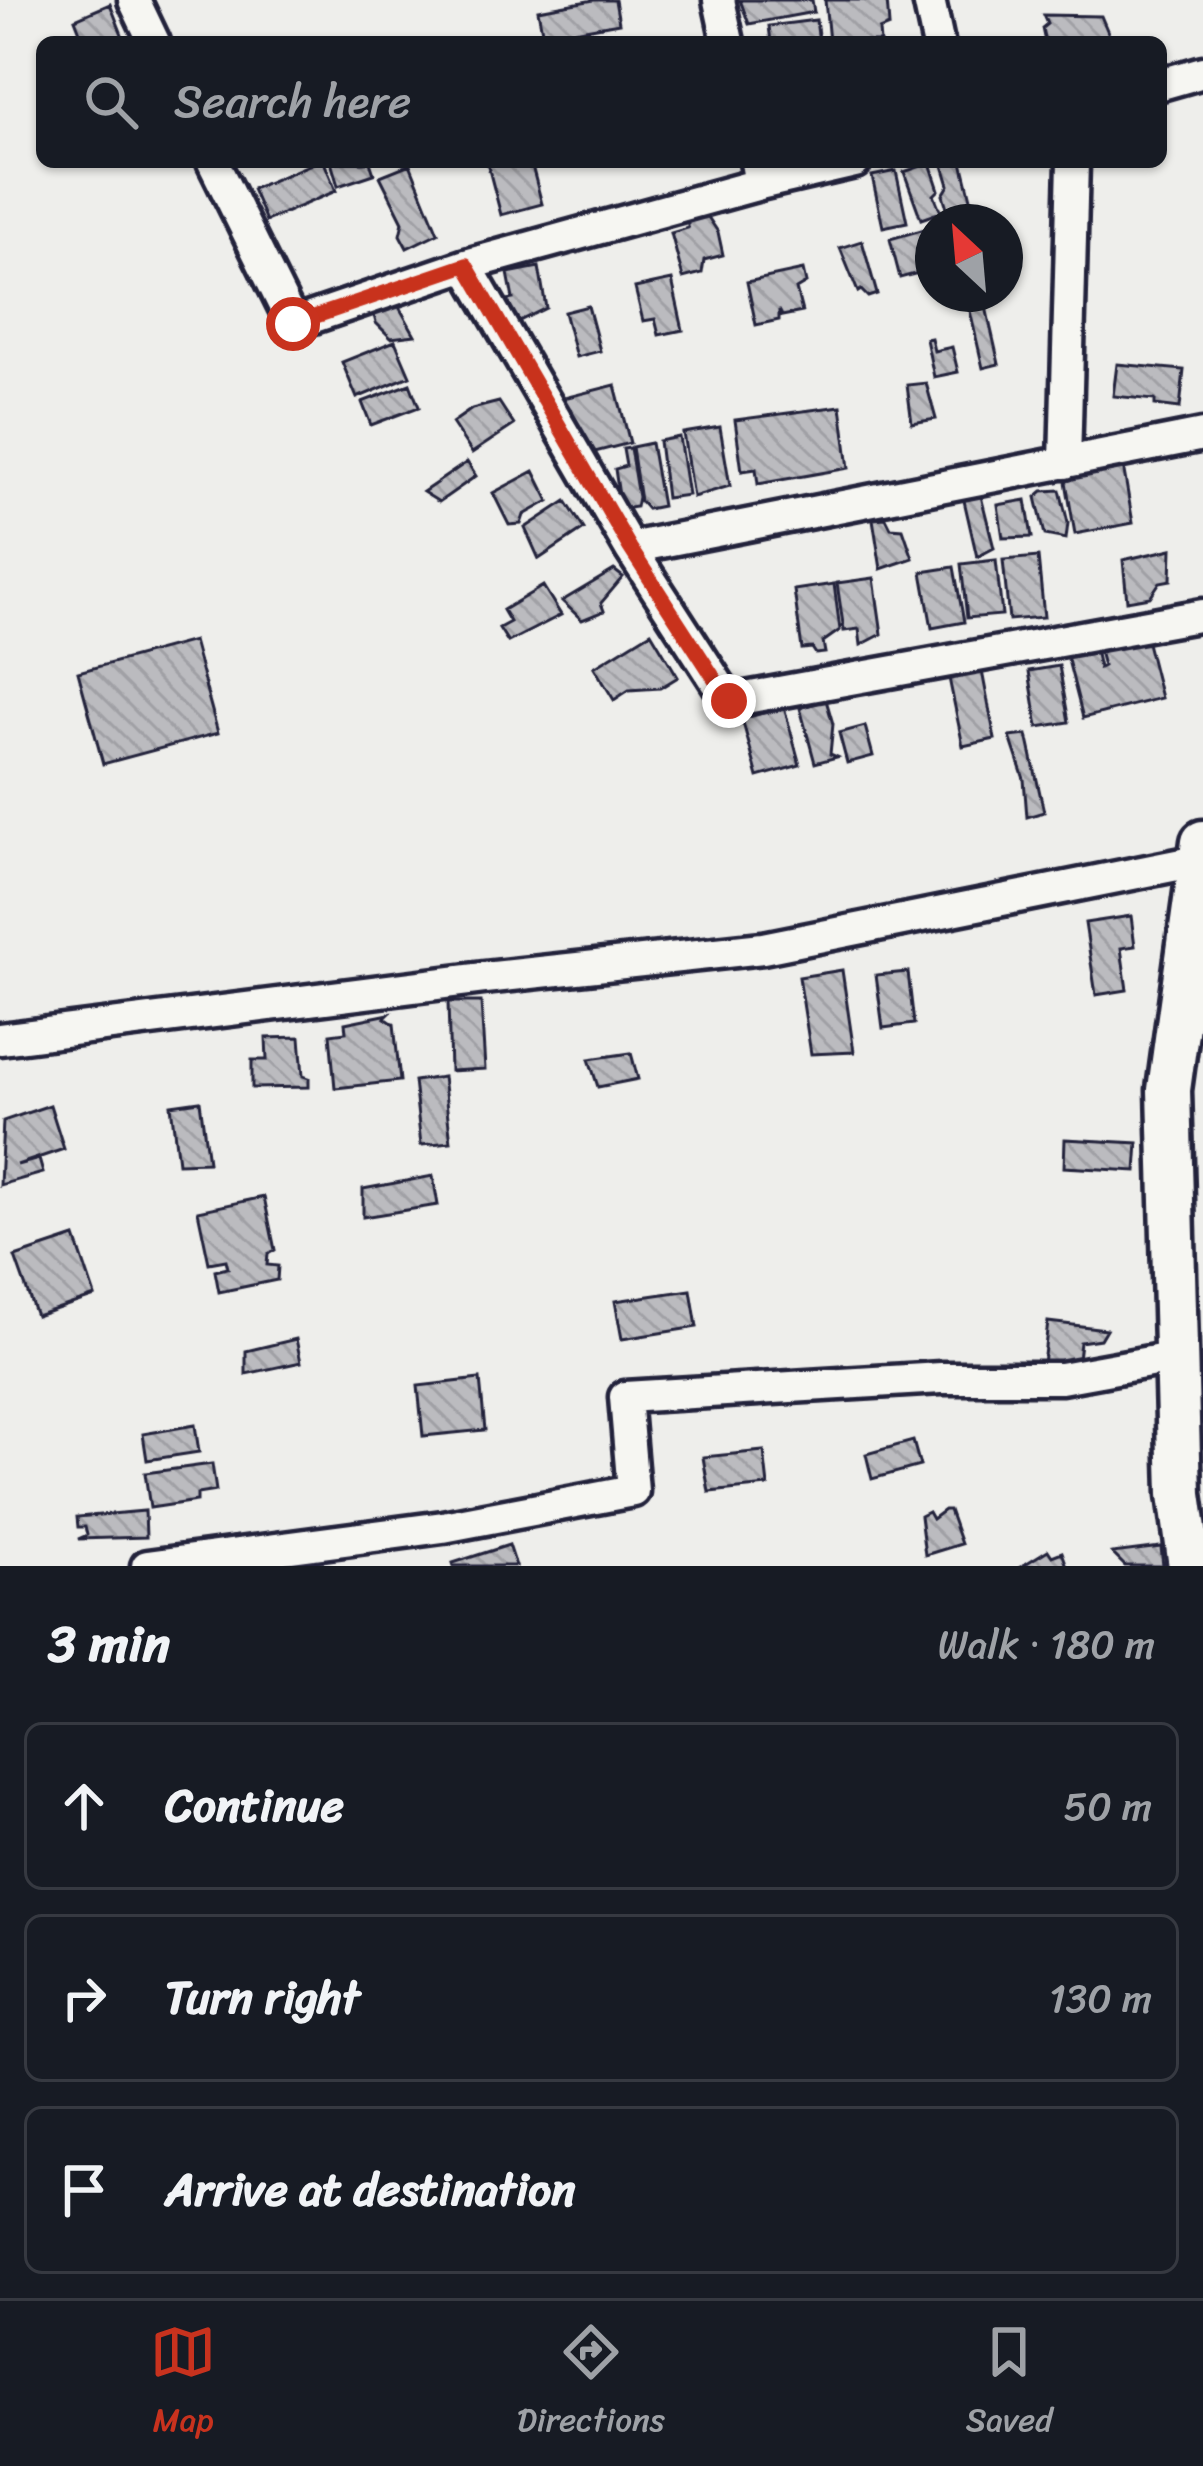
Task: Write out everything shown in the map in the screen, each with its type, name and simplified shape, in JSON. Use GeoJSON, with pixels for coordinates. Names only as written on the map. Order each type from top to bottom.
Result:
{"type":"FeatureCollection","features":[{"type":"Feature","properties":{"kind":"street"},"geometry":{"type":"LineString","coordinates":[[134,0],[151,36]]}},
{"type":"Feature","properties":{"kind":"street"},"geometry":{"type":"LineString","coordinates":[[719,0],[727,36]]}},
{"type":"Feature","properties":{"kind":"street"},"geometry":{"type":"LineString","coordinates":[[929,0],[937,36]]}},
{"type":"Feature","properties":{"kind":"street"},"geometry":{"type":"LineString","coordinates":[[1167,82],[1203,72]]}},
{"type":"Feature","properties":{"kind":"street"},"geometry":{"type":"LineString","coordinates":[[216,168],[293,324],[758,173],[802,168]]}},
{"type":"Feature","properties":{"kind":"street"},"geometry":{"type":"LineString","coordinates":[[1065,463],[1073,168]]}},
{"type":"Feature","properties":{"kind":"street"},"geometry":{"type":"LineString","coordinates":[[466,265],[630,548],[729,701],[1203,615]]}},
{"type":"Feature","properties":{"kind":"street"},"geometry":{"type":"LineString","coordinates":[[630,548],[1203,435]]}},
{"type":"Feature","properties":{"kind":"street"},"geometry":{"type":"LineString","coordinates":[[0,1039],[763,948],[1198,857],[1169,1090],[1180,1494],[1190,1566]]}},
{"type":"Feature","properties":{"kind":"street"},"geometry":{"type":"LineString","coordinates":[[147,1566],[443,1527],[633,1491],[625,1397],[941,1378],[1061,1378],[1177,1357]]}},
{"type":"Feature","properties":{"kind":"building"},"geometry":{"type":"Polygon","coordinates":[[[615,0],[619,23],[574,31],[575,36],[543,36],[538,10],[615,0]]]}},
{"type":"Feature","properties":{"kind":"building"},"geometry":{"type":"Polygon","coordinates":[[[740,0],[812,0],[814,12],[749,24],[740,0]]]}},
{"type":"Feature","properties":{"kind":"building"},"geometry":{"type":"Polygon","coordinates":[[[825,0],[887,0],[889,26],[879,30],[880,36],[828,36],[825,0]]]}},
{"type":"Feature","properties":{"kind":"building"},"geometry":{"type":"Polygon","coordinates":[[[110,4],[123,36],[82,36],[75,19],[110,4]]]}},
{"type":"Feature","properties":{"kind":"building"},"geometry":{"type":"Polygon","coordinates":[[[1043,15],[1101,16],[1109,36],[1044,36],[1042,28],[1047,24],[1043,15]]]}},
{"type":"Feature","properties":{"kind":"building"},"geometry":{"type":"Polygon","coordinates":[[[816,20],[818,36],[770,36],[769,26],[816,20]]]}},
{"type":"Feature","properties":{"kind":"building"},"geometry":{"type":"Polygon","coordinates":[[[302,168],[326,168],[336,191],[266,221],[252,189],[302,168]]]}},
{"type":"Feature","properties":{"kind":"building"},"geometry":{"type":"Polygon","coordinates":[[[333,168],[372,168],[374,174],[338,186],[333,168]]]}},
{"type":"Feature","properties":{"kind":"building"},"geometry":{"type":"Polygon","coordinates":[[[412,168],[438,233],[407,248],[400,235],[403,222],[380,176],[412,168]]]}},
{"type":"Feature","properties":{"kind":"building"},"geometry":{"type":"Polygon","coordinates":[[[489,168],[533,168],[542,204],[501,215],[489,168]]]}},
{"type":"Feature","properties":{"kind":"building"},"geometry":{"type":"Polygon","coordinates":[[[932,168],[938,204],[916,204],[904,172],[932,168]]]}},
{"type":"Feature","properties":{"kind":"building"},"geometry":{"type":"Polygon","coordinates":[[[944,168],[963,168],[972,204],[946,204],[943,195],[949,185],[944,168]]]}},
{"type":"Feature","properties":{"kind":"building"},"geometry":{"type":"Polygon","coordinates":[[[896,171],[907,222],[883,227],[872,176],[896,171]]]}},
{"type":"Feature","properties":{"kind":"building"},"geometry":{"type":"Polygon","coordinates":[[[704,211],[718,232],[723,255],[704,260],[702,273],[683,278],[671,233],[688,228],[688,217],[704,211]]]}},
{"type":"Feature","properties":{"kind":"building"},"geometry":{"type":"Polygon","coordinates":[[[915,232],[915,274],[900,278],[890,239],[915,232]]]}},
{"type":"Feature","properties":{"kind":"building"},"geometry":{"type":"Polygon","coordinates":[[[862,241],[877,294],[868,297],[858,292],[840,248],[862,241]]]}},
{"type":"Feature","properties":{"kind":"building"},"geometry":{"type":"Polygon","coordinates":[[[539,267],[546,308],[511,325],[508,273],[539,267]]]}},
{"type":"Feature","properties":{"kind":"building"},"geometry":{"type":"Polygon","coordinates":[[[803,270],[806,283],[796,289],[802,312],[782,316],[779,310],[779,320],[756,325],[747,282],[803,270]]]}},
{"type":"Feature","properties":{"kind":"building"},"geometry":{"type":"Polygon","coordinates":[[[672,280],[683,330],[659,335],[655,319],[643,321],[635,288],[672,280]]]}},
{"type":"Feature","properties":{"kind":"building"},"geometry":{"type":"Polygon","coordinates":[[[393,296],[415,335],[391,338],[376,323],[372,308],[393,296]]]}},
{"type":"Feature","properties":{"kind":"building"},"geometry":{"type":"Polygon","coordinates":[[[588,306],[600,351],[576,357],[564,312],[588,306]]]}},
{"type":"Feature","properties":{"kind":"building"},"geometry":{"type":"Polygon","coordinates":[[[970,312],[987,312],[999,364],[983,368],[970,312]]]}},
{"type":"Feature","properties":{"kind":"building"},"geometry":{"type":"Polygon","coordinates":[[[931,338],[934,351],[952,347],[958,372],[934,377],[926,339],[931,338]]]}},
{"type":"Feature","properties":{"kind":"building"},"geometry":{"type":"Polygon","coordinates":[[[395,341],[410,376],[357,398],[342,362],[395,341]]]}},
{"type":"Feature","properties":{"kind":"building"},"geometry":{"type":"Polygon","coordinates":[[[1117,364],[1184,370],[1180,408],[1113,396],[1117,364]]]}},
{"type":"Feature","properties":{"kind":"building"},"geometry":{"type":"Polygon","coordinates":[[[926,383],[936,419],[912,423],[907,385],[926,383]]]}},
{"type":"Feature","properties":{"kind":"building"},"geometry":{"type":"Polygon","coordinates":[[[410,384],[419,407],[371,425],[362,402],[410,384]]]}},
{"type":"Feature","properties":{"kind":"building"},"geometry":{"type":"Polygon","coordinates":[[[615,385],[630,443],[591,453],[579,425],[556,400],[615,385]]]}},
{"type":"Feature","properties":{"kind":"building"},"geometry":{"type":"Polygon","coordinates":[[[499,402],[514,425],[472,453],[452,423],[472,409],[499,402]]]}},
{"type":"Feature","properties":{"kind":"building"},"geometry":{"type":"Polygon","coordinates":[[[841,406],[849,468],[758,484],[756,469],[742,471],[735,420],[841,406]]]}},
{"type":"Feature","properties":{"kind":"building"},"geometry":{"type":"Polygon","coordinates":[[[720,427],[730,486],[693,497],[683,433],[720,427]]]}},
{"type":"Feature","properties":{"kind":"building"},"geometry":{"type":"Polygon","coordinates":[[[679,437],[688,495],[666,498],[659,441],[679,437]]]}},
{"type":"Feature","properties":{"kind":"building"},"geometry":{"type":"Polygon","coordinates":[[[651,443],[662,506],[647,509],[640,501],[632,447],[651,443]]]}},
{"type":"Feature","properties":{"kind":"building"},"geometry":{"type":"Polygon","coordinates":[[[630,448],[638,497],[636,507],[621,509],[615,469],[626,466],[623,449],[630,448]]]}},
{"type":"Feature","properties":{"kind":"building"},"geometry":{"type":"Polygon","coordinates":[[[1122,460],[1133,523],[1075,534],[1064,470],[1122,460]]]}},
{"type":"Feature","properties":{"kind":"building"},"geometry":{"type":"Polygon","coordinates":[[[467,462],[476,476],[439,502],[423,492],[467,462]]]}},
{"type":"Feature","properties":{"kind":"building"},"geometry":{"type":"Polygon","coordinates":[[[534,471],[549,501],[524,515],[521,524],[509,525],[493,493],[534,471]]]}},
{"type":"Feature","properties":{"kind":"building"},"geometry":{"type":"Polygon","coordinates":[[[1060,490],[1068,523],[1066,539],[1045,535],[1036,497],[1043,491],[1060,490]]]}},
{"type":"Feature","properties":{"kind":"building"},"geometry":{"type":"Polygon","coordinates":[[[980,492],[994,548],[977,557],[963,496],[980,492]]]}},
{"type":"Feature","properties":{"kind":"building"},"geometry":{"type":"Polygon","coordinates":[[[1026,500],[1032,537],[1003,538],[998,505],[1026,500]]]}},
{"type":"Feature","properties":{"kind":"building"},"geometry":{"type":"Polygon","coordinates":[[[566,501],[584,529],[539,559],[525,528],[566,501]]]}},
{"type":"Feature","properties":{"kind":"building"},"geometry":{"type":"Polygon","coordinates":[[[886,518],[891,528],[903,529],[913,558],[881,569],[873,519],[886,518]]]}},
{"type":"Feature","properties":{"kind":"building"},"geometry":{"type":"Polygon","coordinates":[[[1172,549],[1171,580],[1160,582],[1150,597],[1127,601],[1123,560],[1172,549]]]}},
{"type":"Feature","properties":{"kind":"building"},"geometry":{"type":"Polygon","coordinates":[[[1038,557],[1044,617],[1009,620],[1003,560],[1038,557]]]}},
{"type":"Feature","properties":{"kind":"building"},"geometry":{"type":"Polygon","coordinates":[[[996,560],[1002,615],[967,618],[961,564],[996,560]]]}},
{"type":"Feature","properties":{"kind":"building"},"geometry":{"type":"Polygon","coordinates":[[[954,567],[964,622],[932,628],[922,572],[954,567]]]}},
{"type":"Feature","properties":{"kind":"building"},"geometry":{"type":"Polygon","coordinates":[[[614,570],[623,577],[601,603],[604,611],[582,620],[562,601],[614,570]]]}},
{"type":"Feature","properties":{"kind":"building"},"geometry":{"type":"Polygon","coordinates":[[[874,578],[882,634],[861,645],[859,629],[844,631],[837,583],[874,578]]]}},
{"type":"Feature","properties":{"kind":"building"},"geometry":{"type":"Polygon","coordinates":[[[834,584],[840,630],[823,642],[825,653],[802,649],[794,590],[834,584]]]}},
{"type":"Feature","properties":{"kind":"building"},"geometry":{"type":"Polygon","coordinates":[[[543,586],[561,615],[508,642],[499,628],[510,622],[503,610],[543,586]]]}},
{"type":"Feature","properties":{"kind":"building"},"geometry":{"type":"Polygon","coordinates":[[[651,632],[678,677],[660,688],[629,690],[614,700],[594,667],[651,632]]]}},
{"type":"Feature","properties":{"kind":"building"},"geometry":{"type":"Polygon","coordinates":[[[1145,635],[1161,698],[1083,718],[1066,652],[1094,645],[1099,668],[1103,666],[1098,647],[1145,635]]]}},
{"type":"Feature","properties":{"kind":"building"},"geometry":{"type":"Polygon","coordinates":[[[193,641],[218,733],[103,764],[78,672],[193,641]]]}},
{"type":"Feature","properties":{"kind":"building"},"geometry":{"type":"Polygon","coordinates":[[[1059,666],[1069,722],[1038,727],[1029,671],[1059,666]]]}},
{"type":"Feature","properties":{"kind":"building"},"geometry":{"type":"Polygon","coordinates":[[[982,671],[995,739],[963,746],[949,678],[982,671]]]}},
{"type":"Feature","properties":{"kind":"building"},"geometry":{"type":"Polygon","coordinates":[[[826,700],[833,724],[830,754],[837,757],[815,763],[800,708],[826,700]]]}},
{"type":"Feature","properties":{"kind":"building"},"geometry":{"type":"Polygon","coordinates":[[[784,707],[800,765],[758,777],[742,719],[784,707]]]}},
{"type":"Feature","properties":{"kind":"building"},"geometry":{"type":"Polygon","coordinates":[[[865,726],[873,756],[847,763],[839,733],[865,726]]]}},
{"type":"Feature","properties":{"kind":"building"},"geometry":{"type":"Polygon","coordinates":[[[1027,735],[1044,812],[1027,817],[1024,779],[1010,737],[1027,735]]]}},
{"type":"Feature","properties":{"kind":"building"},"geometry":{"type":"Polygon","coordinates":[[[1131,916],[1135,946],[1121,948],[1127,990],[1096,995],[1085,923],[1131,916]]]}},
{"type":"Feature","properties":{"kind":"building"},"geometry":{"type":"Polygon","coordinates":[[[842,970],[854,1052],[811,1054],[799,977],[842,970]]]}},
{"type":"Feature","properties":{"kind":"building"},"geometry":{"type":"Polygon","coordinates":[[[908,972],[914,1024],[883,1028],[876,975],[908,972]]]}},
{"type":"Feature","properties":{"kind":"building"},"geometry":{"type":"Polygon","coordinates":[[[448,1002],[481,1002],[485,1069],[450,1071],[448,1002]]]}},
{"type":"Feature","properties":{"kind":"building"},"geometry":{"type":"Polygon","coordinates":[[[389,1014],[385,1018],[394,1024],[400,1081],[335,1088],[330,1034],[346,1032],[345,1023],[389,1014]]]}},
{"type":"Feature","properties":{"kind":"building"},"geometry":{"type":"Polygon","coordinates":[[[300,1037],[303,1076],[309,1078],[309,1087],[252,1088],[252,1060],[267,1060],[266,1038],[300,1037]]]}},
{"type":"Feature","properties":{"kind":"building"},"geometry":{"type":"Polygon","coordinates":[[[631,1053],[638,1079],[598,1087],[589,1059],[631,1053]]]}},
{"type":"Feature","properties":{"kind":"building"},"geometry":{"type":"Polygon","coordinates":[[[443,1077],[451,1142],[421,1145],[414,1081],[443,1077]]]}},
{"type":"Feature","properties":{"kind":"building"},"geometry":{"type":"Polygon","coordinates":[[[200,1101],[208,1162],[178,1163],[171,1105],[200,1101]]]}},
{"type":"Feature","properties":{"kind":"building"},"geometry":{"type":"Polygon","coordinates":[[[50,1105],[64,1149],[17,1165],[39,1159],[43,1173],[0,1185],[3,1121],[50,1105]]]}},
{"type":"Feature","properties":{"kind":"building"},"geometry":{"type":"Polygon","coordinates":[[[1065,1139],[1138,1143],[1136,1171],[1064,1167],[1065,1139]]]}},
{"type":"Feature","properties":{"kind":"building"},"geometry":{"type":"Polygon","coordinates":[[[433,1176],[438,1205],[363,1217],[363,1189],[433,1176]]]}},
{"type":"Feature","properties":{"kind":"building"},"geometry":{"type":"Polygon","coordinates":[[[264,1197],[275,1250],[268,1254],[267,1265],[278,1266],[277,1280],[219,1292],[215,1271],[228,1268],[226,1260],[209,1263],[198,1211],[264,1197]]]}},
{"type":"Feature","properties":{"kind":"building"},"geometry":{"type":"Polygon","coordinates":[[[75,1237],[95,1296],[36,1316],[15,1257],[75,1237]]]}},
{"type":"Feature","properties":{"kind":"building"},"geometry":{"type":"Polygon","coordinates":[[[691,1290],[697,1327],[622,1339],[615,1301],[691,1290]]]}},
{"type":"Feature","properties":{"kind":"building"},"geometry":{"type":"Polygon","coordinates":[[[1048,1322],[1106,1329],[1100,1339],[1080,1342],[1077,1368],[1043,1364],[1048,1322]]]}},
{"type":"Feature","properties":{"kind":"building"},"geometry":{"type":"Polygon","coordinates":[[[296,1339],[301,1362],[246,1374],[246,1351],[296,1339]]]}},
{"type":"Feature","properties":{"kind":"building"},"geometry":{"type":"Polygon","coordinates":[[[480,1379],[485,1430],[423,1436],[418,1386],[480,1379]]]}},
{"type":"Feature","properties":{"kind":"building"},"geometry":{"type":"Polygon","coordinates":[[[195,1425],[199,1452],[147,1460],[143,1434],[195,1425]]]}},
{"type":"Feature","properties":{"kind":"building"},"geometry":{"type":"Polygon","coordinates":[[[913,1441],[920,1466],[872,1479],[866,1454],[913,1441]]]}},
{"type":"Feature","properties":{"kind":"building"},"geometry":{"type":"Polygon","coordinates":[[[764,1451],[768,1486],[709,1492],[703,1457],[764,1451]]]}},
{"type":"Feature","properties":{"kind":"building"},"geometry":{"type":"Polygon","coordinates":[[[212,1464],[216,1491],[197,1494],[197,1501],[150,1508],[145,1473],[212,1464]]]}},
{"type":"Feature","properties":{"kind":"building"},"geometry":{"type":"Polygon","coordinates":[[[949,1510],[961,1544],[925,1555],[920,1516],[928,1512],[932,1519],[949,1510]]]}},
{"type":"Feature","properties":{"kind":"building"},"geometry":{"type":"Polygon","coordinates":[[[145,1511],[146,1537],[78,1539],[87,1535],[85,1527],[78,1527],[77,1517],[145,1511]]]}},
{"type":"Feature","properties":{"kind":"building"},"geometry":{"type":"Polygon","coordinates":[[[509,1545],[516,1566],[454,1566],[453,1563],[509,1545]]]}},
{"type":"Feature","properties":{"kind":"building"},"geometry":{"type":"Polygon","coordinates":[[[1161,1547],[1163,1566],[1125,1566],[1112,1553],[1161,1547]]]}},
{"type":"Feature","properties":{"kind":"building"},"geometry":{"type":"Polygon","coordinates":[[[1048,1550],[1052,1556],[1062,1552],[1067,1566],[1022,1566],[1048,1550]]]}},
{"type":"Feature","properties":{"kind":"route"},"geometry":{"type":"LineString","coordinates":[[293,324],[466,265],[630,548],[729,701]]}}]}
